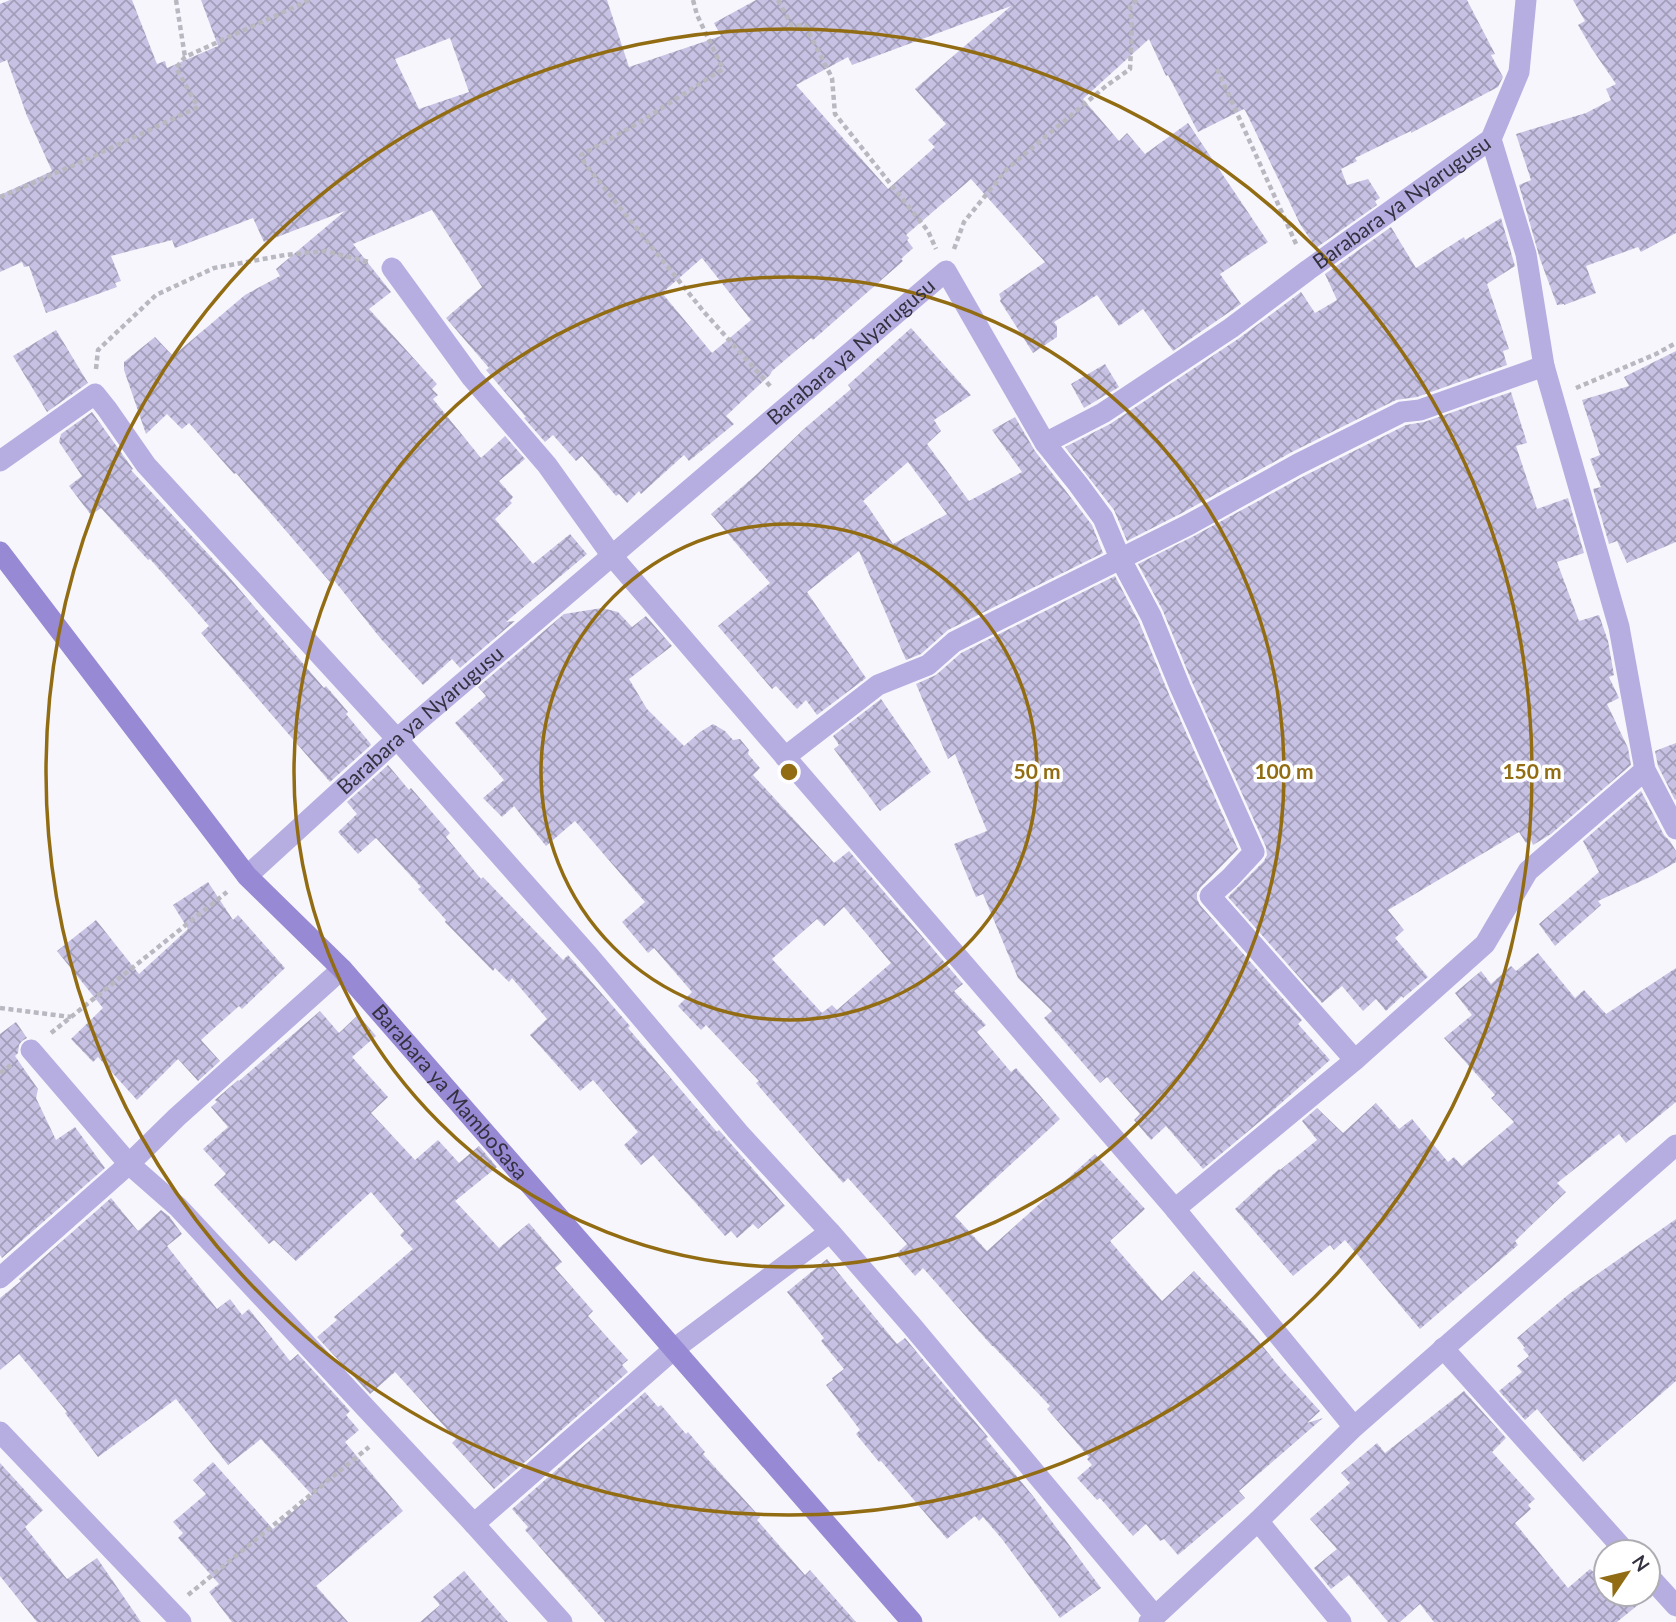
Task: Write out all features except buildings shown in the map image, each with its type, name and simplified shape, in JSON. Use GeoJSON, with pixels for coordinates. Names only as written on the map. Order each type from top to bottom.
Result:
{"type":"FeatureCollection","features":[{"type":"Feature","properties":{"kind":"street","name":"Barabara ya Nyarugusu"},"geometry":{"type":"LineString","coordinates":[[247,876],[397,739],[946,271],[1045,443],[1102,413],[1231,328],[1491,139],[1519,72],[1526,0]]}},
{"type":"Feature","properties":{"kind":"street"},"geometry":{"type":"LineString","coordinates":[[1491,139],[1526,254],[1544,366],[1619,627],[1645,770],[1676,830]]}},
{"type":"Feature","properties":{"kind":"street"},"geometry":{"type":"LineString","coordinates":[[391,268],[472,378],[547,465],[612,556],[1175,1209],[1354,1427]]}},
{"type":"Feature","properties":{"kind":"street"},"geometry":{"type":"LineString","coordinates":[[786,757],[878,685],[928,664],[954,642],[1188,525],[1298,464],[1402,412],[1420,410],[1544,366]]}},
{"type":"Feature","properties":{"kind":"street"},"geometry":{"type":"LineString","coordinates":[[0,461],[95,394],[146,465],[397,739],[912,1326],[1152,1619],[1354,1427],[1676,1145]]}},
{"type":"Feature","properties":{"kind":"street"},"geometry":{"type":"LineString","coordinates":[[1045,443],[1103,518],[1120,558],[1151,616],[1254,852],[1210,896],[1355,1060]]}},
{"type":"Feature","properties":{"kind":"street","name":"Barabara ya MamboSasa"},"geometry":{"type":"LineString","coordinates":[[0,552],[247,876],[342,969],[912,1622]]}},
{"type":"Feature","properties":{"kind":"street"},"geometry":{"type":"LineString","coordinates":[[1175,1209],[1355,1060],[1485,944],[1528,871],[1645,770]]}},
{"type":"Feature","properties":{"kind":"street"},"geometry":{"type":"LineString","coordinates":[[0,1278],[342,969]]}},
{"type":"Feature","properties":{"kind":"street"},"geometry":{"type":"LineString","coordinates":[[31,1050],[129,1164],[178,1207],[474,1524],[558,1620]]}},
{"type":"Feature","properties":{"kind":"street"},"geometry":{"type":"LineString","coordinates":[[474,1524],[674,1349],[830,1232]]}},
{"type":"Feature","properties":{"kind":"street"},"geometry":{"type":"LineString","coordinates":[[1443,1348],[1613,1538]]}},
{"type":"Feature","properties":{"kind":"street"},"geometry":{"type":"LineString","coordinates":[[0,1432],[169,1618]]}},
{"type":"Feature","properties":{"kind":"street"},"geometry":{"type":"LineString","coordinates":[[1258,1521],[1341,1622]]}},
{"type":"Feature","properties":{"kind":"street"},"geometry":{"type":"LineString","coordinates":[[1662,1591],[1676,1606]]}},
{"type":"Feature","properties":{"kind":"path"},"geometry":{"type":"LineString","coordinates":[[176,0],[185,57]]}},
{"type":"Feature","properties":{"kind":"path"},"geometry":{"type":"LineString","coordinates":[[0,197],[198,107],[176,68],[185,57],[310,0]]}},
{"type":"Feature","properties":{"kind":"path"},"geometry":{"type":"LineString","coordinates":[[693,0],[697,15],[723,69],[635,125],[581,155],[585,164],[704,312],[788,405]]}},
{"type":"Feature","properties":{"kind":"path"},"geometry":{"type":"LineString","coordinates":[[778,0],[792,26],[805,25],[832,78],[835,114],[929,230],[946,271]]}},
{"type":"Feature","properties":{"kind":"path"},"geometry":{"type":"LineString","coordinates":[[946,271],[964,222],[1007,169],[1130,69],[1130,6],[1137,0]]}},
{"type":"Feature","properties":{"kind":"path"},"geometry":{"type":"LineString","coordinates":[[1217,69],[1308,270]]}},
{"type":"Feature","properties":{"kind":"path"},"geometry":{"type":"LineString","coordinates":[[95,394],[98,351],[156,295],[214,268],[285,255],[325,251],[391,268]]}},
{"type":"Feature","properties":{"kind":"path"},"geometry":{"type":"LineString","coordinates":[[1553,397],[1676,343]]}},
{"type":"Feature","properties":{"kind":"path"},"geometry":{"type":"LineString","coordinates":[[0,1073],[247,876]]}},
{"type":"Feature","properties":{"kind":"path"},"geometry":{"type":"LineString","coordinates":[[0,1008],[72,1017]]}},
{"type":"Feature","properties":{"kind":"path"},"geometry":{"type":"LineString","coordinates":[[169,1618],[388,1431]]}}]}
